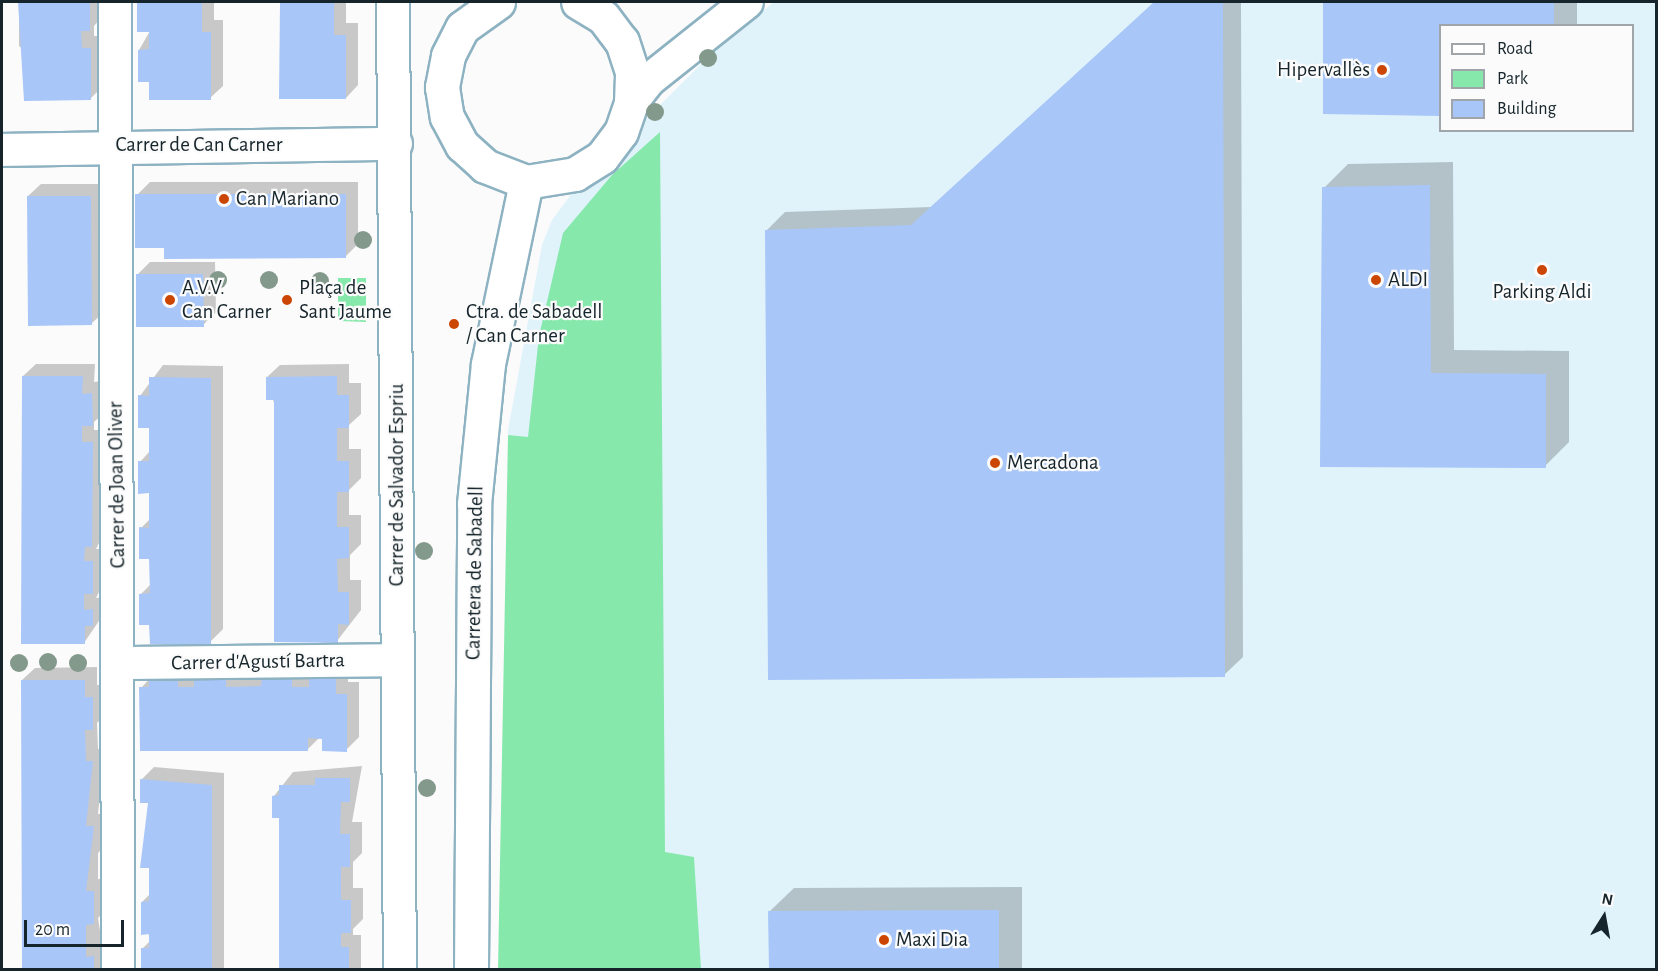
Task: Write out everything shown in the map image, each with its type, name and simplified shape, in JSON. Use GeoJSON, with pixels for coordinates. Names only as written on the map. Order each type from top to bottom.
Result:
{"type":"FeatureCollection","features":[{"type":"Feature","properties":{"kind":"street","name":"Carrer de Joan Oliver"},"geometry":{"type":"LineString","coordinates":[[115,2],[113,145],[120,663],[118,969]]}},
{"type":"Feature","properties":{"kind":"street","name":"Carrer de Salvador Espriu"},"geometry":{"type":"LineString","coordinates":[[393,2],[396,144],[400,969]]}},
{"type":"Feature","properties":{"kind":"street"},"geometry":{"type":"LineString","coordinates":[[498,2],[462,28],[448,56],[446,107],[462,145],[485,166],[526,182],[575,174],[602,157],[621,132],[631,103],[632,72],[622,42],[589,3]]}},
{"type":"Feature","properties":{"kind":"street"},"geometry":{"type":"LineString","coordinates":[[631,103],[649,80],[747,2]]}},
{"type":"Feature","properties":{"kind":"street","name":"Carrer de Can Carner"},"geometry":{"type":"LineString","coordinates":[[2,150],[113,145],[396,144]]}},
{"type":"Feature","properties":{"kind":"street","name":"Carretera de Sabadell"},"geometry":{"type":"LineString","coordinates":[[471,969],[474,504],[488,364],[526,182]]}},
{"type":"Feature","properties":{"kind":"street","name":"Carrer d'Agustí Bartra"},"geometry":{"type":"LineString","coordinates":[[120,663],[397,660]]}},
{"type":"Feature","properties":{"kind":"shaded area"},"geometry":{"type":"Polygon","coordinates":[[[774,2],[1656,2],[1656,969],[511,970],[508,430],[542,245],[552,220],[572,193],[728,37],[774,2]]]}},
{"type":"Feature","properties":{"kind":"green space"},"geometry":{"type":"Polygon","coordinates":[[[660,132],[665,852],[694,857],[701,969],[498,969],[508,435],[528,437],[539,336],[563,233],[612,175],[660,132]]]}},
{"type":"Feature","properties":{"kind":"green space"},"geometry":{"type":"Polygon","coordinates":[[[338,278],[366,278],[366,322],[338,321],[338,278]]]}},
{"type":"Feature","properties":{"kind":"building"},"geometry":{"type":"Polygon","coordinates":[[[18,2],[90,2],[90,31],[81,31],[82,48],[91,48],[91,100],[24,101],[18,2]]]}},
{"type":"Feature","properties":{"kind":"building"},"geometry":{"type":"Polygon","coordinates":[[[137,2],[202,2],[202,32],[211,32],[211,100],[149,100],[149,82],[138,82],[138,50],[149,49],[149,32],[137,32],[137,2]]]}},
{"type":"Feature","properties":{"kind":"building"},"geometry":{"type":"Polygon","coordinates":[[[280,2],[334,2],[334,35],[346,35],[346,99],[279,99],[280,2]]]}},
{"type":"Feature","properties":{"kind":"building","name":"Mercadona"},"geometry":{"type":"Polygon","coordinates":[[[1154,2],[1223,2],[1225,677],[768,680],[765,230],[911,225],[1154,2]]]}},
{"type":"Feature","properties":{"kind":"building","name":"Hipervallès"},"geometry":{"type":"Polygon","coordinates":[[[1323,2],[1554,2],[1554,24],[1439,24],[1439,116],[1323,114],[1323,2]]]}},
{"type":"Feature","properties":{"kind":"building","name":"ALDI"},"geometry":{"type":"Polygon","coordinates":[[[1430,185],[1431,373],[1546,374],[1546,468],[1320,467],[1322,187],[1430,185]]]}},
{"type":"Feature","properties":{"kind":"building"},"geometry":{"type":"Polygon","coordinates":[[[135,194],[346,194],[346,258],[164,259],[164,248],[135,248],[135,194]]]}},
{"type":"Feature","properties":{"kind":"building"},"geometry":{"type":"Polygon","coordinates":[[[27,196],[91,196],[92,325],[28,326],[27,196]]]}},
{"type":"Feature","properties":{"kind":"building","name":"A.V.V. Can Carner"},"geometry":{"type":"Polygon","coordinates":[[[136,274],[203,274],[204,327],[136,327],[136,274]]]}},
{"type":"Feature","properties":{"kind":"building"},"geometry":{"type":"Polygon","coordinates":[[[22,376],[83,376],[82,394],[92,393],[93,426],[82,426],[82,442],[93,442],[92,547],[85,547],[84,561],[93,561],[93,594],[84,594],[84,610],[93,609],[93,626],[85,626],[85,644],[21,644],[22,376]]]}},
{"type":"Feature","properties":{"kind":"building"},"geometry":{"type":"Polygon","coordinates":[[[337,376],[337,395],[349,395],[349,428],[337,428],[337,461],[349,461],[349,492],[337,492],[337,527],[349,527],[349,558],[337,559],[338,592],[349,592],[349,625],[338,624],[338,643],[274,642],[274,400],[266,400],[266,377],[337,376]]]}},
{"type":"Feature","properties":{"kind":"building"},"geometry":{"type":"Polygon","coordinates":[[[149,377],[211,378],[211,644],[150,644],[149,625],[139,625],[139,594],[150,593],[149,559],[139,559],[139,527],[149,528],[149,493],[138,494],[138,461],[149,461],[149,428],[138,428],[138,395],[149,396],[149,377]]]}},
{"type":"Feature","properties":{"kind":"building"},"geometry":{"type":"Polygon","coordinates":[[[262,678],[292,678],[292,687],[309,687],[309,678],[336,678],[336,694],[347,694],[347,752],[322,751],[322,739],[308,738],[308,751],[140,751],[139,687],[149,687],[149,679],[178,679],[178,687],[194,687],[194,679],[226,679],[226,687],[261,686],[262,678]]]}},
{"type":"Feature","properties":{"kind":"building"},"geometry":{"type":"Polygon","coordinates":[[[21,680],[85,680],[85,697],[93,697],[93,730],[85,730],[86,761],[93,761],[86,826],[94,826],[86,891],[94,891],[94,924],[86,925],[86,957],[94,956],[94,970],[22,970],[21,680]]]}},
{"type":"Feature","properties":{"kind":"building"},"geometry":{"type":"Polygon","coordinates":[[[315,778],[350,778],[350,802],[341,802],[340,834],[350,834],[350,867],[341,867],[341,900],[351,900],[351,933],[341,933],[341,947],[349,947],[349,970],[279,970],[279,818],[272,818],[272,796],[279,795],[279,785],[315,785],[315,778]]]}},
{"type":"Feature","properties":{"kind":"building"},"geometry":{"type":"Polygon","coordinates":[[[140,779],[212,785],[212,970],[141,970],[141,948],[149,948],[149,934],[141,935],[141,902],[149,901],[149,868],[140,868],[148,803],[140,803],[140,779]]]}},
{"type":"Feature","properties":{"kind":"building","name":"Maxi Dia"},"geometry":{"type":"Polygon","coordinates":[[[999,910],[999,970],[769,970],[768,911],[999,910]]]}},
{"type":"Feature","properties":{"kind":"place","name":"Hipervallès"},"geometry":{"type":"Point","coordinates":[1382,70]}},
{"type":"Feature","properties":{"kind":"place","name":"Can Mariano"},"geometry":{"type":"Point","coordinates":[224,199]}},
{"type":"Feature","properties":{"kind":"place","name":"Parking Aldi"},"geometry":{"type":"Point","coordinates":[1542,270]}},
{"type":"Feature","properties":{"kind":"place","name":"ALDI"},"geometry":{"type":"Point","coordinates":[1376,280]}},
{"type":"Feature","properties":{"kind":"place","name":"A.V.V. Can Carner"},"geometry":{"type":"Point","coordinates":[170,300]}},
{"type":"Feature","properties":{"kind":"place","name":"Plaça de Sant Jaume"},"geometry":{"type":"Point","coordinates":[287,300]}},
{"type":"Feature","properties":{"kind":"place","name":"Ctra. de Sabadell / Can Carner"},"geometry":{"type":"Point","coordinates":[454,324]}},
{"type":"Feature","properties":{"kind":"place","name":"Mercadona"},"geometry":{"type":"Point","coordinates":[995,463]}},
{"type":"Feature","properties":{"kind":"place","name":"Maxi Dia"},"geometry":{"type":"Point","coordinates":[884,940]}}]}
